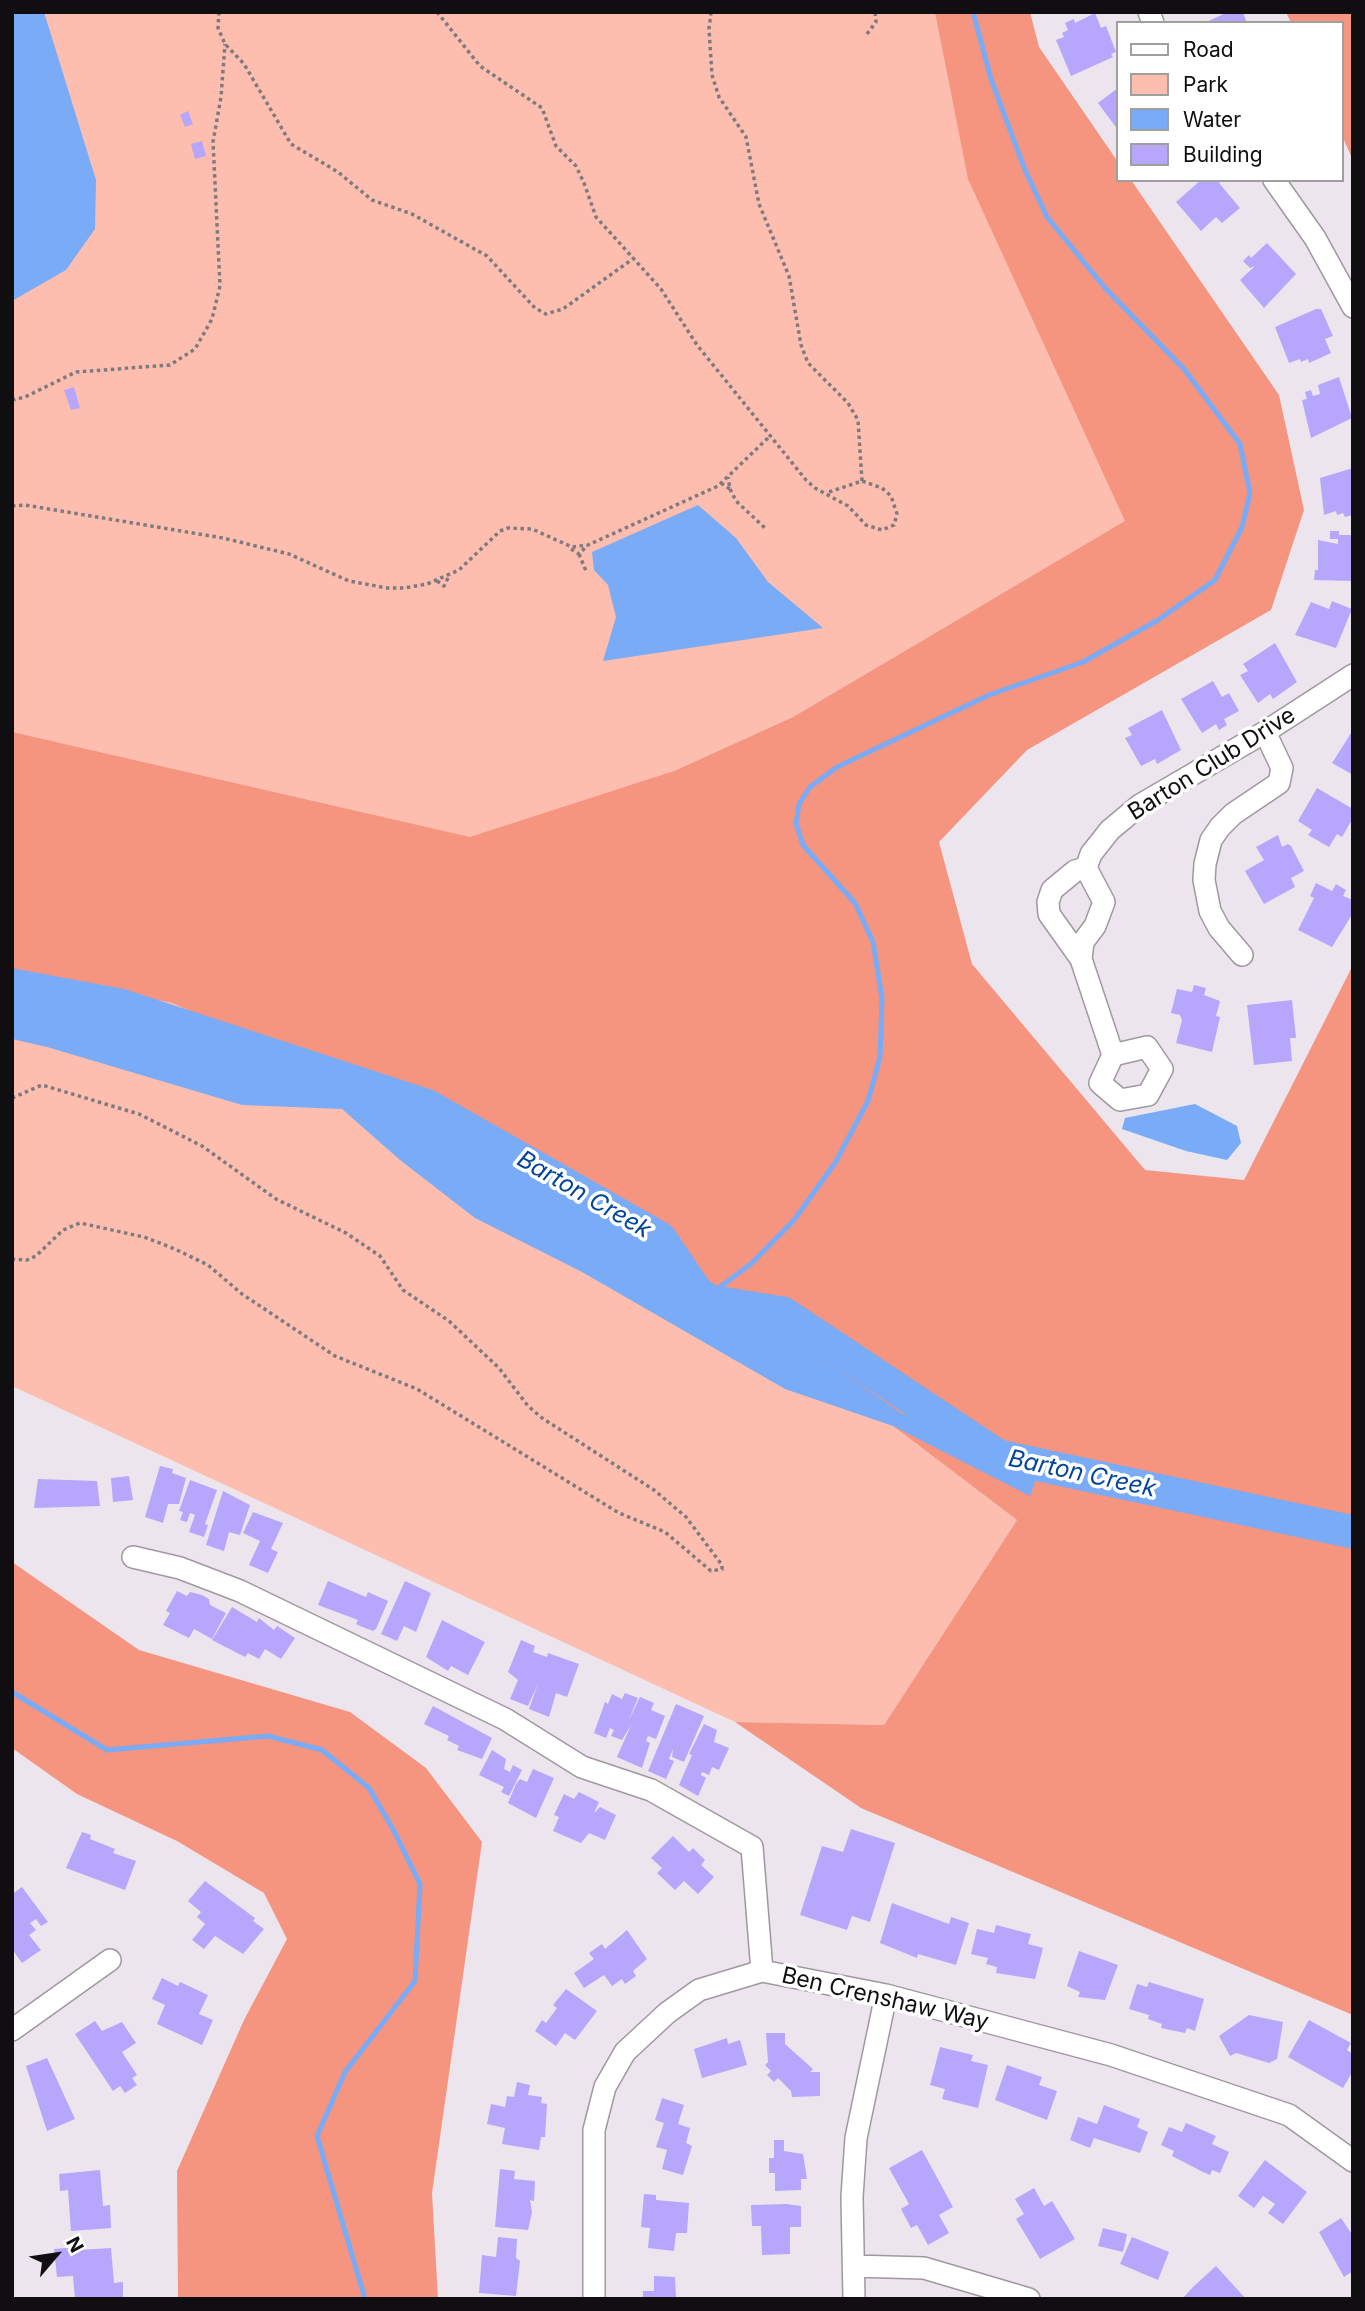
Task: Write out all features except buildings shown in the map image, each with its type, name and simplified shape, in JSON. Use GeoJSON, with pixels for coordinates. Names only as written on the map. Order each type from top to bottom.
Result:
{"type":"FeatureCollection","features":[{"type":"Feature","properties":{"kind":"street"},"geometry":{"type":"LineString","coordinates":[[1275,182],[1315,238],[1353,307]]}},
{"type":"Feature","properties":{"kind":"street","name":"Barton Club Drive"},"geometry":{"type":"LineString","coordinates":[[1113,1055],[1081,959],[1052,922],[1048,902],[1052,890],[1074,871],[1086,868],[1091,854],[1110,830],[1140,805],[1265,732],[1353,675]]}},
{"type":"Feature","properties":{"kind":"street"},"geometry":{"type":"LineString","coordinates":[[1242,955],[1219,928],[1210,911],[1204,880],[1205,864],[1211,841],[1220,827],[1233,814],[1279,783],[1282,768],[1265,732]]}},
{"type":"Feature","properties":{"kind":"street"},"geometry":{"type":"LineString","coordinates":[[1081,959],[1083,942],[1095,926],[1104,902],[1086,868]]}},
{"type":"Feature","properties":{"kind":"street"},"geometry":{"type":"LineString","coordinates":[[133,1557],[180,1568],[240,1591],[505,1719],[582,1766],[651,1790],[752,1847],[762,1971]]}},
{"type":"Feature","properties":{"kind":"street"},"geometry":{"type":"LineString","coordinates":[[12,2030],[110,1960]]}},
{"type":"Feature","properties":{"kind":"street","name":"Ben Crenshaw Way"},"geometry":{"type":"LineString","coordinates":[[594,2299],[594,2130],[605,2087],[625,2052],[667,2013],[699,1990],[762,1971],[886,1995],[1111,2055],[1289,2115],[1353,2161]]}},
{"type":"Feature","properties":{"kind":"street"},"geometry":{"type":"LineString","coordinates":[[854,2299],[852,2196],[856,2138],[886,1995]]}},
{"type":"Feature","properties":{"kind":"street"},"geometry":{"type":"LineString","coordinates":[[854,2266],[924,2268],[1029,2299]]}},
{"type":"Feature","properties":{"kind":"path"},"geometry":{"type":"LineString","coordinates":[[219,12],[218,28],[225,44],[244,64],[291,144],[338,172],[372,200],[412,214],[487,256],[536,308],[545,314],[563,309],[634,258]]}},
{"type":"Feature","properties":{"kind":"path"},"geometry":{"type":"LineString","coordinates":[[438,12],[480,66],[542,108],[556,146],[576,166],[596,217],[662,289],[698,345],[806,480],[826,493],[848,506],[866,525],[882,530],[894,525],[897,514],[891,496],[882,488],[862,481],[826,493]]}},
{"type":"Feature","properties":{"kind":"path"},"geometry":{"type":"LineString","coordinates":[[711,12],[709,29],[712,75],[719,97],[746,137],[759,204],[789,276],[801,345],[808,363],[848,402],[858,420],[862,481]]}},
{"type":"Feature","properties":{"kind":"path"},"geometry":{"type":"LineString","coordinates":[[867,34],[876,22],[875,12]]}},
{"type":"Feature","properties":{"kind":"path"},"geometry":{"type":"LineString","coordinates":[[12,400],[25,397],[76,372],[170,365],[195,349],[212,319],[220,286],[214,142],[225,44]]}},
{"type":"Feature","properties":{"kind":"path"},"geometry":{"type":"LineString","coordinates":[[579,554],[590,544],[693,499],[721,483],[771,436]]}},
{"type":"Feature","properties":{"kind":"path"},"geometry":{"type":"LineString","coordinates":[[728,477],[736,501],[765,528]]}},
{"type":"Feature","properties":{"kind":"path"},"geometry":{"type":"LineString","coordinates":[[721,483],[730,489]]}},
{"type":"Feature","properties":{"kind":"path"},"geometry":{"type":"LineString","coordinates":[[12,506],[25,505],[223,538],[289,554],[349,581],[387,588],[437,581],[449,576],[469,564],[491,538],[508,528],[533,529],[566,545],[579,554],[586,571]]}},
{"type":"Feature","properties":{"kind":"path"},"geometry":{"type":"LineString","coordinates":[[566,545],[590,544]]}},
{"type":"Feature","properties":{"kind":"path"},"geometry":{"type":"LineString","coordinates":[[12,1098],[41,1085],[139,1114],[202,1146],[276,1199],[346,1233],[380,1256],[403,1290],[449,1321],[499,1368],[528,1406],[542,1418],[654,1490],[686,1517],[722,1564],[722,1569],[711,1571],[665,1532],[619,1513],[417,1389],[335,1356],[242,1294],[208,1265],[175,1249],[144,1237],[80,1223],[64,1230],[36,1256],[27,1260],[12,1259]]}},
{"type":"Feature","properties":{"kind":"green space"},"geometry":{"type":"Polygon","coordinates":[[[12,12],[1003,12],[1126,521],[793,717],[674,771],[381,893],[12,852],[12,12]]]}},
{"type":"Feature","properties":{"kind":"green space"},"geometry":{"type":"Polygon","coordinates":[[[12,971],[172,1003],[526,1159],[794,1342],[893,1426],[1017,1520],[884,1725],[735,1722],[12,1386],[12,971]]]}},
{"type":"Feature","properties":{"kind":"shaded area"},"geometry":{"type":"Polygon","coordinates":[[[935,12],[1030,12],[1039,47],[1116,159],[1116,182],[1132,182],[1279,395],[1304,510],[1271,610],[1027,750],[939,842],[972,964],[1145,1170],[1244,1180],[1353,965],[1353,2015],[861,1808],[735,1722],[884,1725],[1017,1520],[893,1426],[794,1342],[526,1159],[172,1003],[12,971],[12,732],[470,837],[674,771],[793,717],[1125,521],[968,179],[935,12]]]}},
{"type":"Feature","properties":{"kind":"shaded area"},"geometry":{"type":"Polygon","coordinates":[[[1286,12],[1353,12],[1353,160],[1344,140],[1344,21],[1290,21],[1286,12]]]}},
{"type":"Feature","properties":{"kind":"shaded area"},"geometry":{"type":"Polygon","coordinates":[[[12,1562],[139,1650],[350,1712],[426,1768],[482,1842],[432,2193],[438,2299],[178,2299],[177,2171],[244,2020],[287,1939],[264,1893],[177,1841],[77,1794],[12,1748],[12,1562]]]}},
{"type":"Feature","properties":{"kind":"water"},"geometry":{"type":"Polygon","coordinates":[[[12,12],[44,12],[96,180],[95,229],[66,270],[12,301],[12,12]]]}},
{"type":"Feature","properties":{"kind":"water"},"geometry":{"type":"Polygon","coordinates":[[[698,505],[736,538],[768,582],[823,628],[603,661],[616,617],[608,585],[594,570],[592,552],[698,505]]]}},
{"type":"Feature","properties":{"kind":"water"},"geometry":{"type":"Polygon","coordinates":[[[12,994],[89,1007],[278,1054],[413,1113],[610,1221],[719,1287],[901,1413],[1041,1465],[1030,1496],[893,1426],[785,1389],[582,1272],[475,1218],[400,1160],[342,1109],[242,1105],[12,1039],[12,994]]]}},
{"type":"Feature","properties":{"kind":"water"},"geometry":{"type":"Polygon","coordinates":[[[1195,1104],[1237,1126],[1241,1143],[1227,1160],[1186,1151],[1122,1129],[1125,1118],[1195,1104]]]}},
{"type":"Feature","properties":{"kind":"waterway"},"geometry":{"type":"LineString","coordinates":[[716,1290],[752,1263],[794,1220],[835,1163],[868,1101],[880,1057],[882,998],[873,942],[855,903],[803,845],[796,824],[799,804],[810,787],[837,767],[989,695],[1083,662],[1158,620],[1215,580],[1242,527],[1250,493],[1240,444],[1184,369],[1105,288],[1047,217],[1025,170],[991,79],[973,12]]}},
{"type":"Feature","properties":{"kind":"waterway","name":"Barton Creek"},"geometry":{"type":"LineString","coordinates":[[12,985],[120,1005],[428,1106],[660,1238],[702,1300],[783,1313],[998,1456],[1353,1532]]}},
{"type":"Feature","properties":{"kind":"waterway"},"geometry":{"type":"LineString","coordinates":[[12,1692],[107,1750],[268,1736],[322,1750],[369,1788],[420,1884],[415,1981],[345,2072],[317,2136],[365,2299]]}}]}
